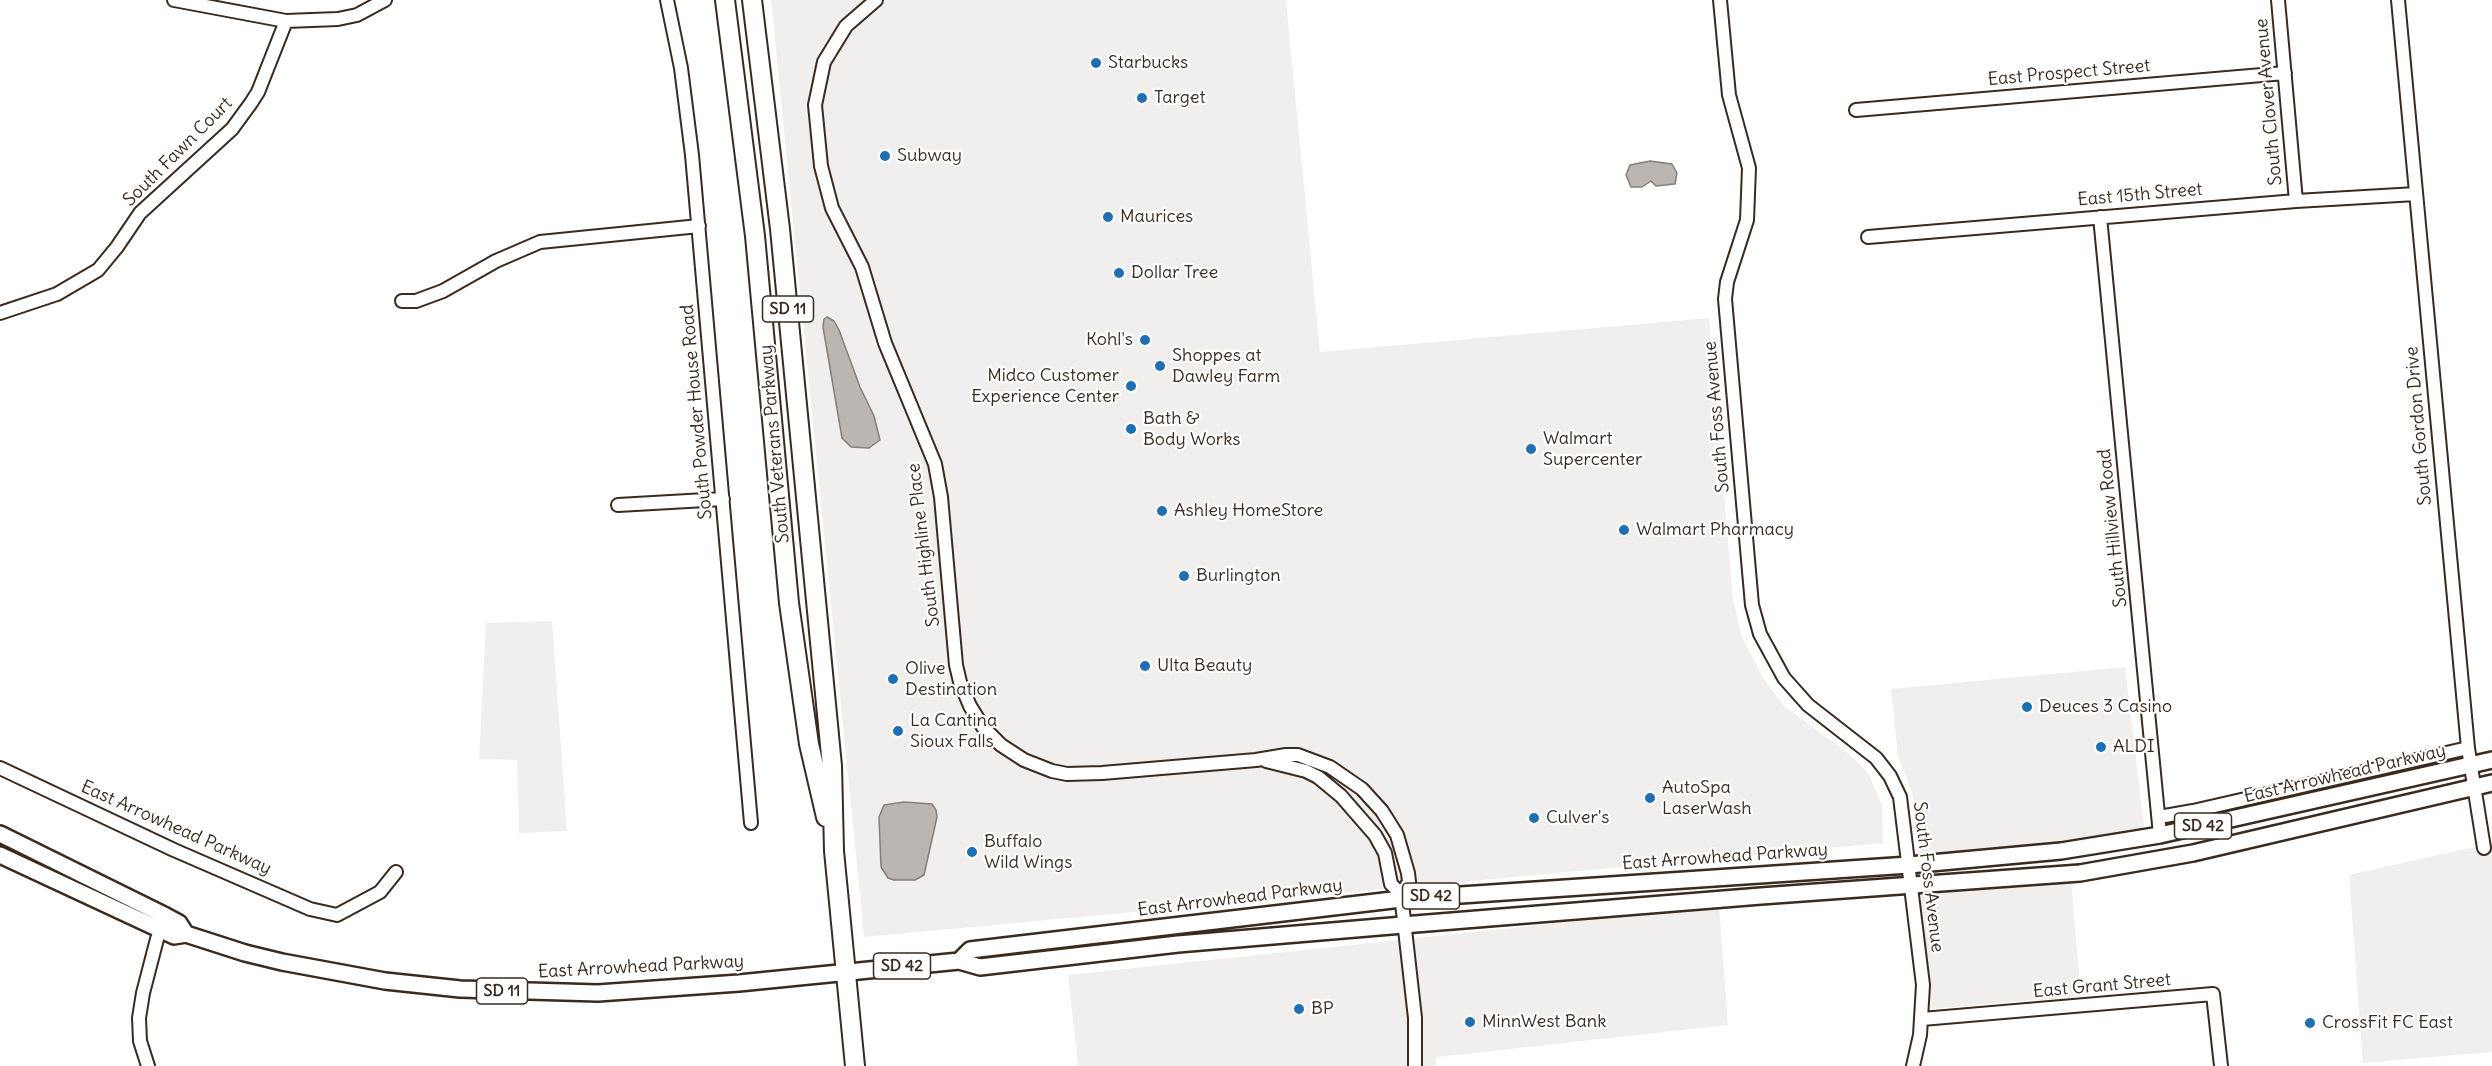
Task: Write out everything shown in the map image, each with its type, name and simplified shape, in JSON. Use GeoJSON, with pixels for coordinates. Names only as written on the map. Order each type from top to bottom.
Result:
{"type":"FeatureCollection","features":[{"type":"Feature","properties":{"kind":"highway","name":"South Veterans Parkway"},"geometry":{"type":"LineString","coordinates":[[725,0],[755,236],[789,603],[809,744],[834,851]]}},
{"type":"Feature","properties":{"kind":"highway","name":"South Veterans Parkway"},"geometry":{"type":"LineString","coordinates":[[752,0],[780,229],[831,755],[834,851],[855,1066]]}},
{"type":"Feature","properties":{"kind":"main road","name":"East Arrowhead Parkway"},"geometry":{"type":"LineString","coordinates":[[959,961],[970,950],[1401,896],[1909,864],[2061,851],[2160,835],[2492,760]]}},
{"type":"Feature","properties":{"kind":"main road","name":"East Arrowhead Parkway"},"geometry":{"type":"LineString","coordinates":[[0,855],[163,923],[179,923],[186,934],[245,953],[320,971],[385,981],[495,991],[563,993],[642,991],[959,961],[980,967],[1178,944],[1757,896],[2061,875],[2193,853],[2492,783]]}},
{"type":"Feature","properties":{"kind":"main road","name":"East Arrowhead Parkway"},"geometry":{"type":"LineString","coordinates":[[0,834],[163,923]]}},
{"type":"Feature","properties":{"kind":"street"},"geometry":{"type":"LineString","coordinates":[[174,0],[286,21],[338,19],[357,15],[385,0]]}},
{"type":"Feature","properties":{"kind":"street","name":"South Powder House Road"},"geometry":{"type":"LineString","coordinates":[[668,0],[688,114],[751,823]]}},
{"type":"Feature","properties":{"kind":"street","name":"South Highline Place"},"geometry":{"type":"LineString","coordinates":[[876,0],[846,26],[824,62],[815,105],[821,166],[832,208],[862,267],[885,344],[935,464],[941,497],[956,665],[970,706],[983,727],[1000,745],[1024,760],[1067,774],[1102,773],[1298,755],[1330,766],[1362,789],[1386,817],[1401,847],[1409,882],[1401,896],[1391,884],[1385,853],[1375,835],[1348,803],[1327,783],[1305,771],[1278,763],[1256,760]]}},
{"type":"Feature","properties":{"kind":"street","name":"South Foss Avenue"},"geometry":{"type":"LineString","coordinates":[[1720,0],[1729,95],[1749,168],[1746,220],[1727,282],[1725,299],[1752,605],[1767,650],[1790,685],[1817,714],[1866,748],[1890,776],[1902,810],[1923,985],[1922,1019],[1913,1066]]}},
{"type":"Feature","properties":{"kind":"street","name":"South Clover Avenue"},"geometry":{"type":"LineString","coordinates":[[2278,0],[2295,201]]}},
{"type":"Feature","properties":{"kind":"street","name":"South Gordon Drive"},"geometry":{"type":"LineString","coordinates":[[2398,0],[2468,748],[2473,788],[2486,844]]}},
{"type":"Feature","properties":{"kind":"street","name":"South Fawn Court"},"geometry":{"type":"LineString","coordinates":[[0,313],[57,294],[98,270],[140,213],[232,129],[258,92],[286,21]]}},
{"type":"Feature","properties":{"kind":"street","name":"East Prospect Street"},"geometry":{"type":"LineString","coordinates":[[1856,110],[2284,73]]}},
{"type":"Feature","properties":{"kind":"street","name":"East 15th Street"},"geometry":{"type":"LineString","coordinates":[[1868,237],[2295,201],[2416,194]]}},
{"type":"Feature","properties":{"kind":"street","name":"South Hillview Road"},"geometry":{"type":"LineString","coordinates":[[2100,217],[2160,835]]}},
{"type":"Feature","properties":{"kind":"street"},"geometry":{"type":"LineString","coordinates":[[402,301],[416,301],[443,291],[496,261],[540,242],[699,226]]}},
{"type":"Feature","properties":{"kind":"street"},"geometry":{"type":"LineString","coordinates":[[618,505],[723,499]]}},
{"type":"Feature","properties":{"kind":"street"},"geometry":{"type":"LineString","coordinates":[[2159,817],[2204,809],[2468,748]]}},
{"type":"Feature","properties":{"kind":"street","name":"East Arrowhead Parkway"},"geometry":{"type":"LineString","coordinates":[[0,768],[174,850],[310,909],[337,915],[380,892],[396,872]]}},
{"type":"Feature","properties":{"kind":"street"},"geometry":{"type":"LineString","coordinates":[[1401,896],[1415,1018],[1415,1066]]}},
{"type":"Feature","properties":{"kind":"street"},"geometry":{"type":"LineString","coordinates":[[148,1066],[140,1041],[139,1018],[143,993],[163,923]]}},
{"type":"Feature","properties":{"kind":"street","name":"East Grant Street"},"geometry":{"type":"LineString","coordinates":[[1922,1019],[2212,994],[2221,1066]]}},
{"type":"Feature","properties":{"kind":"shaded area"},"geometry":{"type":"Polygon","coordinates":[[[771,0],[1286,0],[1320,352],[1709,318],[1733,600],[1742,637],[1763,678],[1784,706],[1849,754],[1868,773],[1882,805],[1883,843],[864,937],[771,0]]]}},
{"type":"Feature","properties":{"kind":"shaded area"},"geometry":{"type":"Polygon","coordinates":[[[1650,161],[1672,164],[1677,173],[1675,184],[1656,186],[1651,181],[1642,187],[1631,187],[1626,175],[1630,165],[1650,161]]]}},
{"type":"Feature","properties":{"kind":"shaded area"},"geometry":{"type":"Polygon","coordinates":[[[827,317],[834,321],[839,330],[860,387],[874,416],[880,440],[869,448],[851,447],[842,438],[823,327],[824,319],[827,317]]]}},
{"type":"Feature","properties":{"kind":"shaded area"},"geometry":{"type":"Polygon","coordinates":[[[552,621],[567,831],[519,833],[517,760],[479,759],[486,623],[552,621]]]}},
{"type":"Feature","properties":{"kind":"shaded area"},"geometry":{"type":"Polygon","coordinates":[[[2125,667],[2145,834],[1919,857],[1913,795],[1898,757],[1891,689],[2125,667]]]}},
{"type":"Feature","properties":{"kind":"shaded area"},"geometry":{"type":"Polygon","coordinates":[[[904,802],[932,804],[937,817],[924,875],[915,880],[888,878],[881,867],[879,817],[884,805],[904,802]]]}},
{"type":"Feature","properties":{"kind":"shaded area"},"geometry":{"type":"Polygon","coordinates":[[[2492,843],[2492,1052],[2363,1063],[2349,875],[2492,843]]]}},
{"type":"Feature","properties":{"kind":"shaded area"},"geometry":{"type":"Polygon","coordinates":[[[2070,867],[2081,996],[1931,1009],[1919,881],[2070,867]]]}},
{"type":"Feature","properties":{"kind":"shaded area"},"geometry":{"type":"Polygon","coordinates":[[[1719,906],[1728,1025],[1437,1057],[1435,1066],[1078,1066],[1068,975],[1719,906]]]}},
{"type":"Feature","properties":{"kind":"place","name":"Starbucks"},"geometry":{"type":"Point","coordinates":[1096,63]}},
{"type":"Feature","properties":{"kind":"place","name":"Target"},"geometry":{"type":"Point","coordinates":[1142,98]}},
{"type":"Feature","properties":{"kind":"place","name":"Subway"},"geometry":{"type":"Point","coordinates":[885,156]}},
{"type":"Feature","properties":{"kind":"place","name":"Maurices"},"geometry":{"type":"Point","coordinates":[1108,217]}},
{"type":"Feature","properties":{"kind":"place","name":"Dollar Tree"},"geometry":{"type":"Point","coordinates":[1119,273]}},
{"type":"Feature","properties":{"kind":"place","name":"Kohl's"},"geometry":{"type":"Point","coordinates":[1145,340]}},
{"type":"Feature","properties":{"kind":"place","name":"Shoppes at Dawley Farm"},"geometry":{"type":"Point","coordinates":[1160,366]}},
{"type":"Feature","properties":{"kind":"place","name":"Midco Customer Experience Center"},"geometry":{"type":"Point","coordinates":[1131,386]}},
{"type":"Feature","properties":{"kind":"place","name":"Bath & Body Works"},"geometry":{"type":"Point","coordinates":[1131,429]}},
{"type":"Feature","properties":{"kind":"place","name":"Walmart Supercenter"},"geometry":{"type":"Point","coordinates":[1531,449]}},
{"type":"Feature","properties":{"kind":"place","name":"Ashley HomeStore"},"geometry":{"type":"Point","coordinates":[1162,511]}},
{"type":"Feature","properties":{"kind":"place","name":"Walmart Pharmacy"},"geometry":{"type":"Point","coordinates":[1624,530]}},
{"type":"Feature","properties":{"kind":"place","name":"Burlington"},"geometry":{"type":"Point","coordinates":[1184,576]}},
{"type":"Feature","properties":{"kind":"place","name":"Ulta Beauty"},"geometry":{"type":"Point","coordinates":[1145,666]}},
{"type":"Feature","properties":{"kind":"place","name":"Olive Destination"},"geometry":{"type":"Point","coordinates":[893,679]}},
{"type":"Feature","properties":{"kind":"place","name":"Deuces 3 Casino"},"geometry":{"type":"Point","coordinates":[2027,707]}},
{"type":"Feature","properties":{"kind":"place","name":"La Cantina Sioux Falls"},"geometry":{"type":"Point","coordinates":[898,731]}},
{"type":"Feature","properties":{"kind":"place","name":"ALDI"},"geometry":{"type":"Point","coordinates":[2101,747]}},
{"type":"Feature","properties":{"kind":"place","name":"AutoSpa LaserWash"},"geometry":{"type":"Point","coordinates":[1650,798]}},
{"type":"Feature","properties":{"kind":"place","name":"Culver's"},"geometry":{"type":"Point","coordinates":[1534,818]}},
{"type":"Feature","properties":{"kind":"place","name":"Buffalo Wild Wings"},"geometry":{"type":"Point","coordinates":[972,852]}},
{"type":"Feature","properties":{"kind":"place","name":"BP"},"geometry":{"type":"Point","coordinates":[1299,1009]}},
{"type":"Feature","properties":{"kind":"place","name":"MinnWest Bank"},"geometry":{"type":"Point","coordinates":[1470,1022]}},
{"type":"Feature","properties":{"kind":"place","name":"CrossFit FC East"},"geometry":{"type":"Point","coordinates":[2310,1023]}}]}
